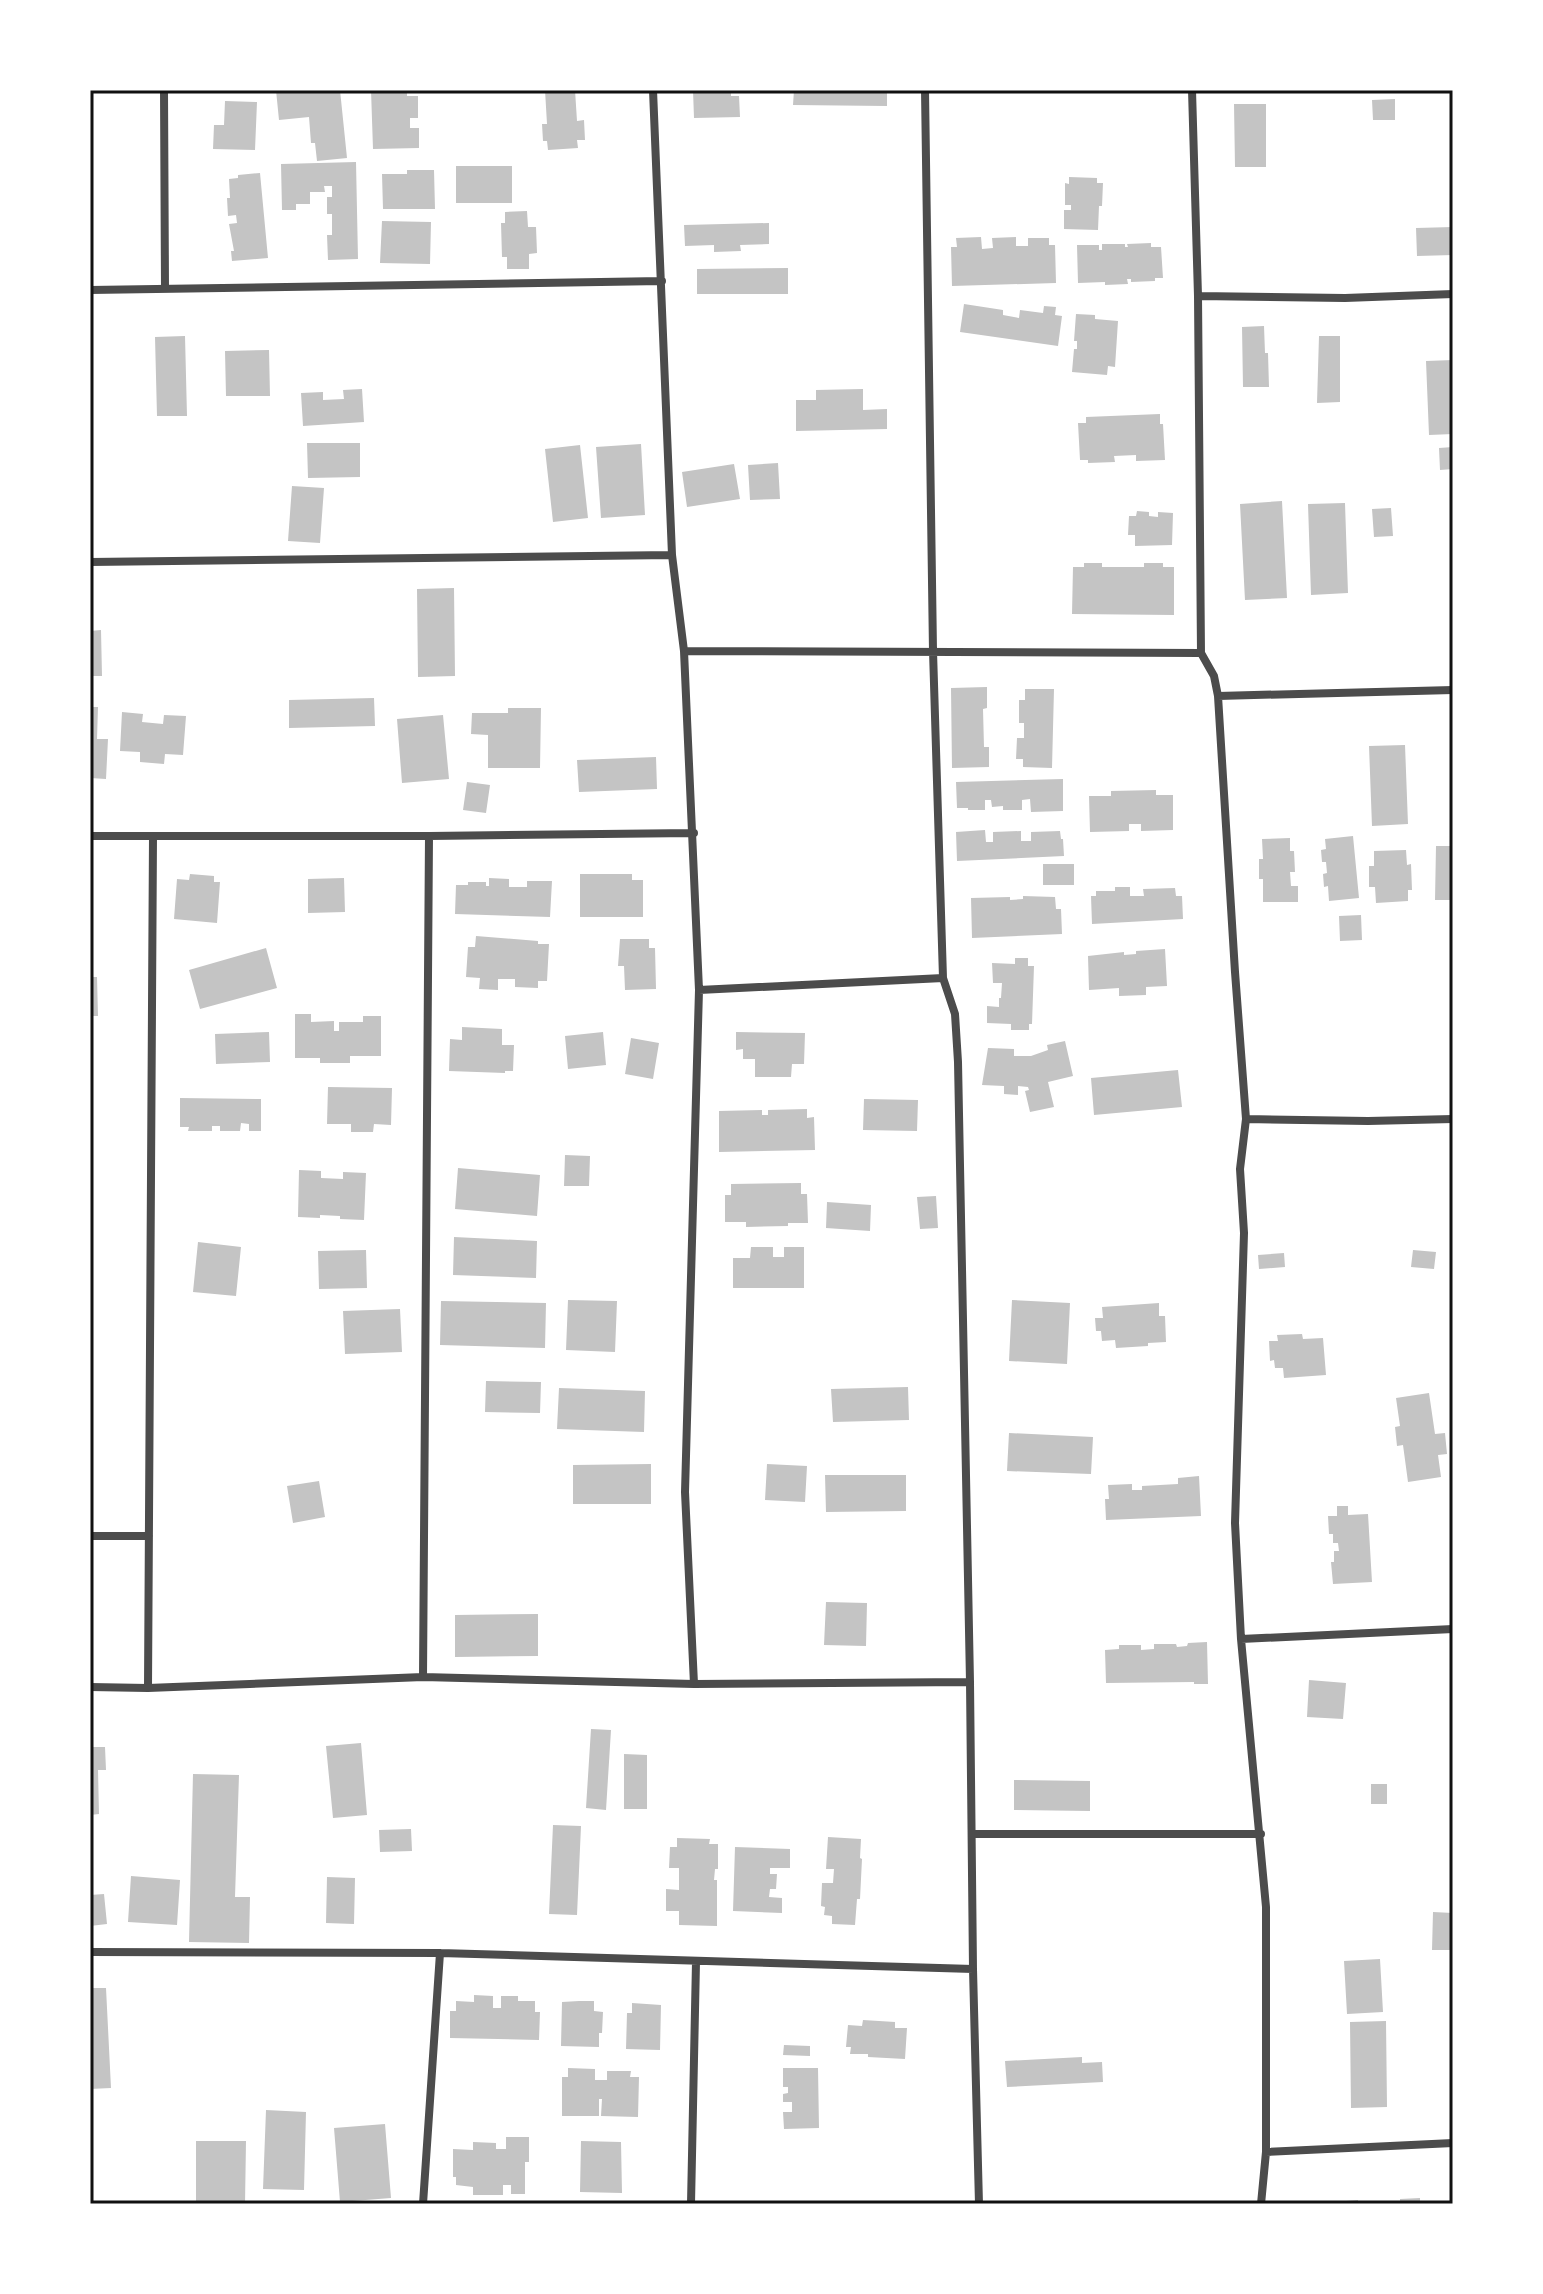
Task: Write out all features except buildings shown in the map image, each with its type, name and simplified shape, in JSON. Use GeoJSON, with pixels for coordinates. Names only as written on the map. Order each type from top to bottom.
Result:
{"type":"FeatureCollection","features":[{"type":"Feature","properties":{"kind":"street"},"geometry":{"type":"LineString","coordinates":[[164,90],[165,288]]}},
{"type":"Feature","properties":{"kind":"street"},"geometry":{"type":"LineString","coordinates":[[653,90],[672,555],[684,651],[699,990],[685,1492],[694,1684]]}},
{"type":"Feature","properties":{"kind":"street"},"geometry":{"type":"LineString","coordinates":[[925,90],[933,651],[943,978],[955,1014],[958,1062],[979,2204]]}},
{"type":"Feature","properties":{"kind":"street"},"geometry":{"type":"LineString","coordinates":[[1192,90],[1198,296],[1201,653],[1214,676],[1218,696],[1246,1119],[1240,1169],[1244,1233],[1235,1523],[1241,1639],[1266,1907],[1266,2152],[1261,2204]]}},
{"type":"Feature","properties":{"kind":"street"},"geometry":{"type":"LineString","coordinates":[[90,290],[662,281]]}},
{"type":"Feature","properties":{"kind":"street"},"geometry":{"type":"LineString","coordinates":[[1198,296],[1345,298],[1453,294]]}},
{"type":"Feature","properties":{"kind":"street"},"geometry":{"type":"LineString","coordinates":[[90,562],[672,555]]}},
{"type":"Feature","properties":{"kind":"street"},"geometry":{"type":"LineString","coordinates":[[684,651],[1201,653]]}},
{"type":"Feature","properties":{"kind":"street"},"geometry":{"type":"LineString","coordinates":[[1218,696],[1453,690]]}},
{"type":"Feature","properties":{"kind":"street"},"geometry":{"type":"LineString","coordinates":[[90,836],[694,833]]}},
{"type":"Feature","properties":{"kind":"street"},"geometry":{"type":"LineString","coordinates":[[148,1688],[153,836]]}},
{"type":"Feature","properties":{"kind":"street"},"geometry":{"type":"LineString","coordinates":[[423,1677],[429,836]]}},
{"type":"Feature","properties":{"kind":"street"},"geometry":{"type":"LineString","coordinates":[[699,990],[943,978]]}},
{"type":"Feature","properties":{"kind":"street"},"geometry":{"type":"LineString","coordinates":[[1246,1119],[1453,1119]]}},
{"type":"Feature","properties":{"kind":"street"},"geometry":{"type":"LineString","coordinates":[[90,1536],[149,1536]]}},
{"type":"Feature","properties":{"kind":"street"},"geometry":{"type":"LineString","coordinates":[[1241,1639],[1453,1629]]}},
{"type":"Feature","properties":{"kind":"street"},"geometry":{"type":"LineString","coordinates":[[90,1687],[148,1688],[423,1677],[694,1684],[970,1682]]}},
{"type":"Feature","properties":{"kind":"street"},"geometry":{"type":"LineString","coordinates":[[972,1834],[1261,1834]]}},
{"type":"Feature","properties":{"kind":"street"},"geometry":{"type":"LineString","coordinates":[[90,1952],[440,1953],[973,1969]]}},
{"type":"Feature","properties":{"kind":"street"},"geometry":{"type":"LineString","coordinates":[[423,2204],[440,1953]]}},
{"type":"Feature","properties":{"kind":"street"},"geometry":{"type":"LineString","coordinates":[[691,2204],[696,1962]]}},
{"type":"Feature","properties":{"kind":"street"},"geometry":{"type":"LineString","coordinates":[[1266,2152],[1453,2143]]}}]}
